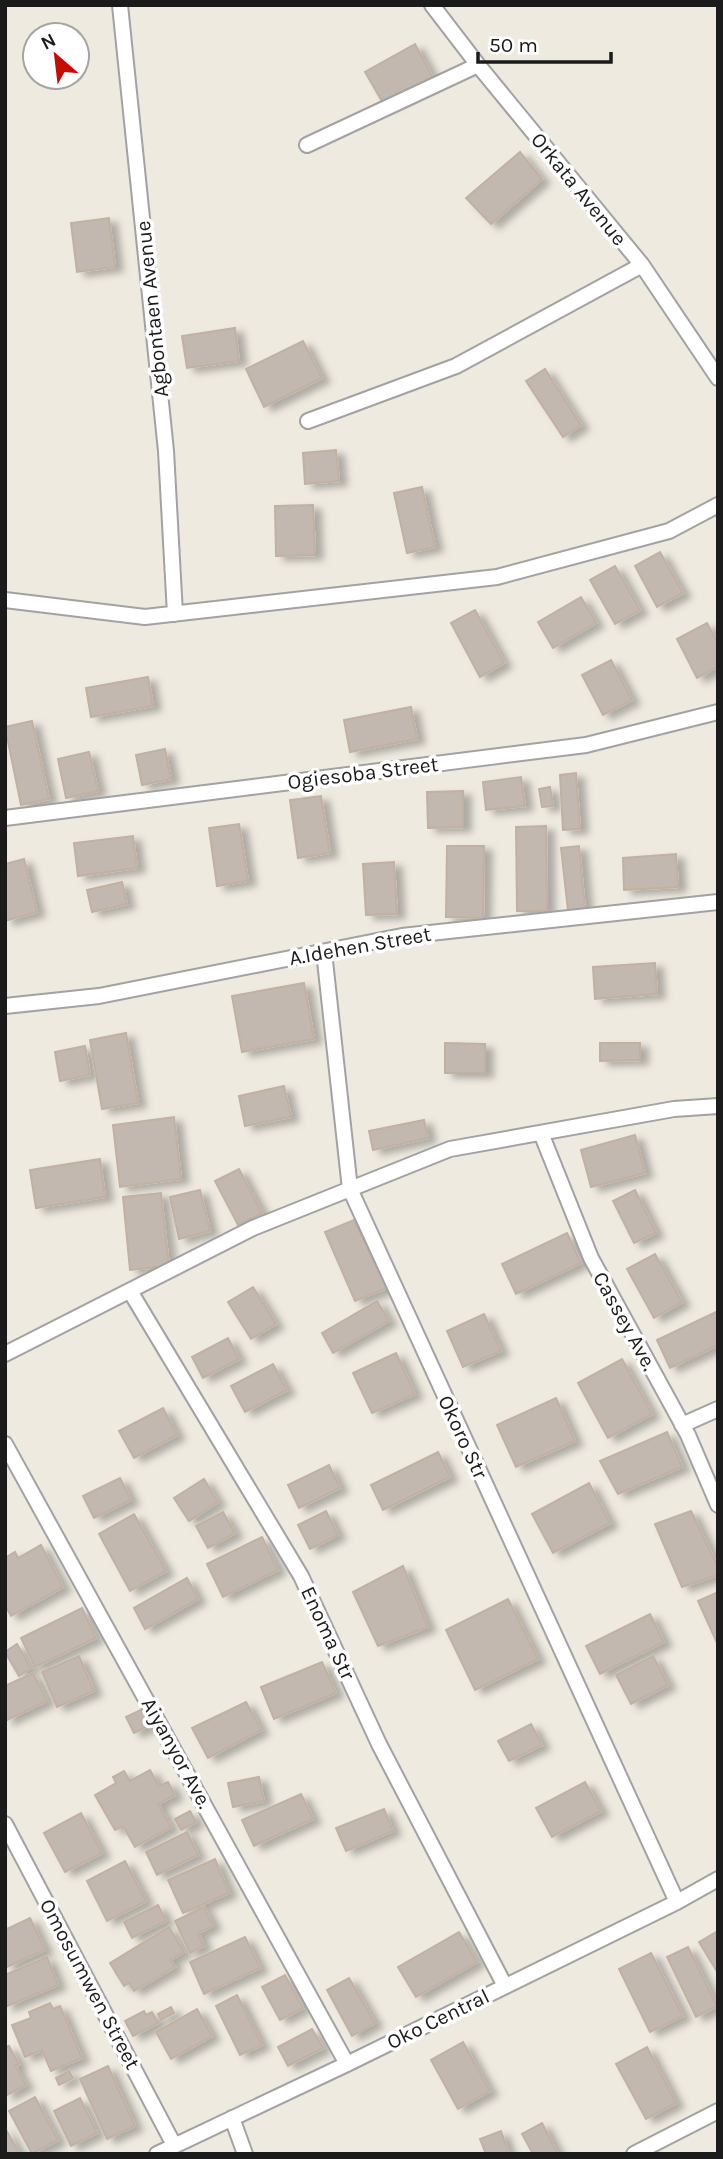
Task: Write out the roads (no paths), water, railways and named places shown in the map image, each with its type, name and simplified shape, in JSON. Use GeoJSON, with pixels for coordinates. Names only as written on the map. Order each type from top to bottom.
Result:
{"type":"FeatureCollection","features":[{"type":"Feature","properties":{"kind":"street","name":"Agbontaen Avenue"},"geometry":{"type":"LineString","coordinates":[[120,5],[166,451],[175,614]]}},
{"type":"Feature","properties":{"kind":"street","name":"Orkata Avenue"},"geometry":{"type":"LineString","coordinates":[[432,5],[642,265],[718,378]]}},
{"type":"Feature","properties":{"kind":"street"},"geometry":{"type":"LineString","coordinates":[[307,145],[478,65]]}},
{"type":"Feature","properties":{"kind":"street"},"geometry":{"type":"LineString","coordinates":[[308,421],[456,366],[642,265]]}},
{"type":"Feature","properties":{"kind":"street"},"geometry":{"type":"LineString","coordinates":[[5,600],[145,617],[497,577],[669,531],[718,505]]}},
{"type":"Feature","properties":{"kind":"street","name":"Ogiesoba Street"},"geometry":{"type":"LineString","coordinates":[[5,818],[586,745],[718,712]]}},
{"type":"Feature","properties":{"kind":"street","name":"A.Idehen Street"},"geometry":{"type":"LineString","coordinates":[[5,1006],[99,996],[402,936],[718,902]]}},
{"type":"Feature","properties":{"kind":"street","name":"Okoro Str"},"geometry":{"type":"LineString","coordinates":[[324,952],[350,1189],[677,1902]]}},
{"type":"Feature","properties":{"kind":"street"},"geometry":{"type":"LineString","coordinates":[[5,1354],[253,1228],[450,1149],[674,1109],[718,1106]]}},
{"type":"Feature","properties":{"kind":"street","name":"Cassey Ave."},"geometry":{"type":"LineString","coordinates":[[541,1133],[591,1258],[682,1424],[718,1505]]}},
{"type":"Feature","properties":{"kind":"street","name":"Enoma Str"},"geometry":{"type":"LineString","coordinates":[[130,1291],[301,1576],[379,1744],[505,1986]]}},
{"type":"Feature","properties":{"kind":"street"},"geometry":{"type":"LineString","coordinates":[[682,1424],[718,1409]]}},
{"type":"Feature","properties":{"kind":"street","name":"Aiyanyor Ave."},"geometry":{"type":"LineString","coordinates":[[5,1444],[347,2064]]}},
{"type":"Feature","properties":{"kind":"street","name":"Omosumwen Street"},"geometry":{"type":"LineString","coordinates":[[5,1824],[174,2145]]}},
{"type":"Feature","properties":{"kind":"street","name":"Oko Central"},"geometry":{"type":"LineString","coordinates":[[157,2154],[347,2064],[677,1902],[718,1879]]}},
{"type":"Feature","properties":{"kind":"street"},"geometry":{"type":"LineString","coordinates":[[634,2154],[718,2111]]}},
{"type":"Feature","properties":{"kind":"street"},"geometry":{"type":"LineString","coordinates":[[232,2118],[245,2154]]}}]}
